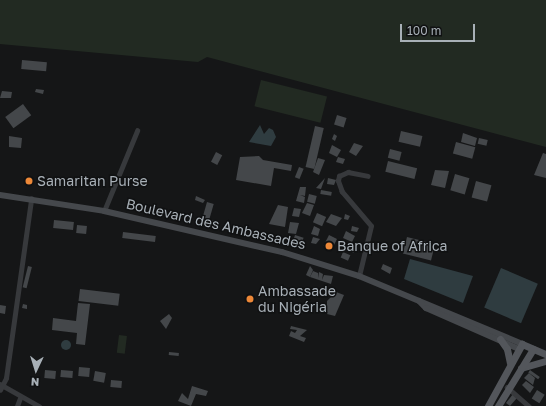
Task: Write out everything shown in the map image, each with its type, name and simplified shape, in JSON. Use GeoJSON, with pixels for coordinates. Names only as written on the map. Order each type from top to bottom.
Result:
{"type":"FeatureCollection","features":[{"type":"Feature","properties":{"kind":"main road","name":"Boulevard des Ambassades"},"geometry":{"type":"LineString","coordinates":[[0,195],[104,211],[282,252],[358,276],[420,301],[521,346],[546,360]]}},
{"type":"Feature","properties":{"kind":"main road","name":"Boulevard des Ambassades"},"geometry":{"type":"LineString","coordinates":[[420,301],[426,308],[500,339],[521,346]]}},
{"type":"Feature","properties":{"kind":"main road"},"geometry":{"type":"LineString","coordinates":[[500,339],[508,349],[509,365]]}},
{"type":"Feature","properties":{"kind":"main road"},"geometry":{"type":"LineString","coordinates":[[488,406],[509,365],[521,346]]}},
{"type":"Feature","properties":{"kind":"main road","name":"Boulevard des Ambassades"},"geometry":{"type":"LineString","coordinates":[[531,351],[546,354]]}},
{"type":"Feature","properties":{"kind":"main road"},"geometry":{"type":"LineString","coordinates":[[498,406],[508,387],[531,351]]}},
{"type":"Feature","properties":{"kind":"main road"},"geometry":{"type":"LineString","coordinates":[[519,369],[533,362],[546,360]]}},
{"type":"Feature","properties":{"kind":"street"},"geometry":{"type":"LineString","coordinates":[[104,211],[137,131]]}},
{"type":"Feature","properties":{"kind":"street"},"geometry":{"type":"LineString","coordinates":[[358,276],[371,226],[342,192],[338,181],[339,176],[348,172],[368,176]]}},
{"type":"Feature","properties":{"kind":"street"},"geometry":{"type":"LineString","coordinates":[[0,390],[31,199]]}},
{"type":"Feature","properties":{"kind":"street"},"geometry":{"type":"LineString","coordinates":[[2,385],[20,398],[39,406]]}},
{"type":"Feature","properties":{"kind":"street"},"geometry":{"type":"LineString","coordinates":[[508,387],[529,406]]}},
{"type":"Feature","properties":{"kind":"street"},"geometry":{"type":"LineString","coordinates":[[17,406],[20,398]]}},
{"type":"Feature","properties":{"kind":"shaded area"},"geometry":{"type":"Polygon","coordinates":[[[0,0],[546,0],[546,147],[207,57],[198,62],[0,44],[0,0]]]}},
{"type":"Feature","properties":{"kind":"shaded area"},"geometry":{"type":"Polygon","coordinates":[[[261,80],[327,96],[320,123],[254,106],[261,80]]]}},
{"type":"Feature","properties":{"kind":"shaded area"},"geometry":{"type":"Polygon","coordinates":[[[260,125],[264,134],[269,128],[273,130],[276,137],[271,146],[249,142],[260,125]]]}},
{"type":"Feature","properties":{"kind":"shaded area"},"geometry":{"type":"Polygon","coordinates":[[[410,259],[473,276],[463,303],[404,279],[410,259]]]}},
{"type":"Feature","properties":{"kind":"shaded area"},"geometry":{"type":"Polygon","coordinates":[[[501,268],[538,284],[521,323],[484,308],[501,268]]]}},
{"type":"Feature","properties":{"kind":"shaded area"},"geometry":{"type":"Polygon","coordinates":[[[119,335],[127,336],[125,354],[117,353],[119,335]]]}},
{"type":"Feature","properties":{"kind":"shaded area"},"geometry":{"type":"Polygon","coordinates":[[[64,340],[68,340],[70,341],[70,349],[64,350],[61,347],[61,343],[64,340]]]}},
{"type":"Feature","properties":{"kind":"building"},"geometry":{"type":"Polygon","coordinates":[[[22,60],[47,62],[46,71],[21,69],[22,60]]]}},
{"type":"Feature","properties":{"kind":"building"},"geometry":{"type":"Polygon","coordinates":[[[36,89],[44,90],[43,94],[35,92],[36,89]]]}},
{"type":"Feature","properties":{"kind":"building"},"geometry":{"type":"Polygon","coordinates":[[[2,91],[12,92],[11,98],[0,98],[2,91]]]}},
{"type":"Feature","properties":{"kind":"building"},"geometry":{"type":"Polygon","coordinates":[[[23,104],[31,115],[13,128],[5,117],[23,104]]]}},
{"type":"Feature","properties":{"kind":"building"},"geometry":{"type":"Polygon","coordinates":[[[337,115],[347,118],[344,127],[334,125],[337,115]]]}},
{"type":"Feature","properties":{"kind":"building"},"geometry":{"type":"Polygon","coordinates":[[[315,126],[324,128],[314,169],[306,167],[315,126]]]}},
{"type":"Feature","properties":{"kind":"building"},"geometry":{"type":"Polygon","coordinates":[[[401,131],[422,136],[420,147],[399,142],[401,131]]]}},
{"type":"Feature","properties":{"kind":"building"},"geometry":{"type":"Polygon","coordinates":[[[463,133],[477,138],[475,146],[461,142],[463,133]]]}},
{"type":"Feature","properties":{"kind":"building"},"geometry":{"type":"Polygon","coordinates":[[[334,134],[337,136],[335,141],[332,139],[334,134]]]}},
{"type":"Feature","properties":{"kind":"building"},"geometry":{"type":"Polygon","coordinates":[[[9,136],[22,138],[21,148],[9,147],[9,136]]]}},
{"type":"Feature","properties":{"kind":"building"},"geometry":{"type":"Polygon","coordinates":[[[479,138],[488,140],[486,146],[478,144],[479,138]]]}},
{"type":"Feature","properties":{"kind":"building"},"geometry":{"type":"Polygon","coordinates":[[[456,142],[475,147],[472,159],[453,154],[456,142]]]}},
{"type":"Feature","properties":{"kind":"building"},"geometry":{"type":"Polygon","coordinates":[[[354,143],[363,146],[356,156],[349,152],[354,143]]]}},
{"type":"Feature","properties":{"kind":"building"},"geometry":{"type":"Polygon","coordinates":[[[332,145],[341,150],[337,157],[329,153],[332,145]]]}},
{"type":"Feature","properties":{"kind":"building"},"geometry":{"type":"Polygon","coordinates":[[[390,149],[402,152],[399,161],[388,158],[390,149]]]}},
{"type":"Feature","properties":{"kind":"building"},"geometry":{"type":"Polygon","coordinates":[[[216,152],[222,155],[217,165],[211,162],[216,152]]]}},
{"type":"Feature","properties":{"kind":"building"},"geometry":{"type":"Polygon","coordinates":[[[543,153],[546,154],[546,178],[534,175],[543,153]]]}},
{"type":"Feature","properties":{"kind":"building"},"geometry":{"type":"Polygon","coordinates":[[[259,156],[263,160],[292,165],[291,171],[274,168],[271,186],[236,180],[240,157],[259,156]]]}},
{"type":"Feature","properties":{"kind":"building"},"geometry":{"type":"Polygon","coordinates":[[[338,157],[345,159],[343,164],[336,162],[338,157]]]}},
{"type":"Feature","properties":{"kind":"building"},"geometry":{"type":"Polygon","coordinates":[[[318,158],[325,160],[319,175],[313,172],[318,158]]]}},
{"type":"Feature","properties":{"kind":"building"},"geometry":{"type":"Polygon","coordinates":[[[388,161],[417,168],[414,179],[385,172],[388,161]]]}},
{"type":"Feature","properties":{"kind":"building"},"geometry":{"type":"Polygon","coordinates":[[[299,167],[304,169],[300,179],[295,177],[299,167]]]}},
{"type":"Feature","properties":{"kind":"building"},"geometry":{"type":"Polygon","coordinates":[[[435,170],[449,171],[445,188],[431,185],[435,170]]]}},
{"type":"Feature","properties":{"kind":"building"},"geometry":{"type":"Polygon","coordinates":[[[455,174],[469,178],[465,194],[450,190],[455,174]]]}},
{"type":"Feature","properties":{"kind":"building"},"geometry":{"type":"Polygon","coordinates":[[[325,178],[321,189],[316,188],[325,178]]]}},
{"type":"Feature","properties":{"kind":"building"},"geometry":{"type":"Polygon","coordinates":[[[328,178],[336,180],[334,185],[327,184],[328,178]]]}},
{"type":"Feature","properties":{"kind":"building"},"geometry":{"type":"Polygon","coordinates":[[[476,181],[491,185],[487,202],[472,197],[476,181]]]}},
{"type":"Feature","properties":{"kind":"building"},"geometry":{"type":"Polygon","coordinates":[[[300,187],[306,187],[305,196],[300,195],[305,197],[304,203],[296,201],[300,187]]]}},
{"type":"Feature","properties":{"kind":"building"},"geometry":{"type":"Polygon","coordinates":[[[321,190],[332,192],[331,196],[320,194],[321,190]]]}},
{"type":"Feature","properties":{"kind":"building"},"geometry":{"type":"Polygon","coordinates":[[[309,194],[317,196],[315,204],[307,202],[309,194]]]}},
{"type":"Feature","properties":{"kind":"building"},"geometry":{"type":"Polygon","coordinates":[[[196,196],[205,200],[203,203],[195,200],[196,196]]]}},
{"type":"Feature","properties":{"kind":"building"},"geometry":{"type":"Polygon","coordinates":[[[207,202],[214,204],[209,219],[203,217],[207,202]]]}},
{"type":"Feature","properties":{"kind":"building"},"geometry":{"type":"Polygon","coordinates":[[[307,203],[314,205],[310,216],[302,213],[307,203]]]}},
{"type":"Feature","properties":{"kind":"building"},"geometry":{"type":"Polygon","coordinates":[[[278,205],[288,207],[285,227],[269,224],[278,205]]]}},
{"type":"Feature","properties":{"kind":"building"},"geometry":{"type":"Polygon","coordinates":[[[294,208],[301,209],[299,217],[292,216],[294,208]]]}},
{"type":"Feature","properties":{"kind":"building"},"geometry":{"type":"Polygon","coordinates":[[[317,213],[326,217],[322,226],[313,222],[317,213]]]}},
{"type":"Feature","properties":{"kind":"building"},"geometry":{"type":"Polygon","coordinates":[[[331,214],[342,218],[336,226],[326,222],[331,214]]]}},
{"type":"Feature","properties":{"kind":"building"},"geometry":{"type":"Polygon","coordinates":[[[345,214],[350,216],[348,220],[344,219],[345,214]]]}},
{"type":"Feature","properties":{"kind":"building"},"geometry":{"type":"Polygon","coordinates":[[[54,220],[74,222],[73,230],[53,228],[54,220]]]}},
{"type":"Feature","properties":{"kind":"building"},"geometry":{"type":"Polygon","coordinates":[[[207,220],[217,221],[217,225],[207,224],[207,220]]]}},
{"type":"Feature","properties":{"kind":"building"},"geometry":{"type":"Polygon","coordinates":[[[290,222],[299,223],[296,234],[288,233],[290,222]]]}},
{"type":"Feature","properties":{"kind":"building"},"geometry":{"type":"Polygon","coordinates":[[[77,225],[87,226],[86,234],[76,233],[77,225]]]}},
{"type":"Feature","properties":{"kind":"building"},"geometry":{"type":"Polygon","coordinates":[[[314,226],[320,229],[318,236],[311,234],[314,226]]]}},
{"type":"Feature","properties":{"kind":"building"},"geometry":{"type":"Polygon","coordinates":[[[352,226],[359,228],[357,232],[351,231],[352,226]]]}},
{"type":"Feature","properties":{"kind":"building"},"geometry":{"type":"Polygon","coordinates":[[[346,231],[355,236],[352,242],[343,238],[346,231]]]}},
{"type":"Feature","properties":{"kind":"building"},"geometry":{"type":"Polygon","coordinates":[[[123,232],[156,236],[155,242],[122,238],[123,232]]]}},
{"type":"Feature","properties":{"kind":"building"},"geometry":{"type":"Polygon","coordinates":[[[295,235],[304,238],[302,243],[293,240],[295,235]]]}},
{"type":"Feature","properties":{"kind":"building"},"geometry":{"type":"Polygon","coordinates":[[[329,235],[337,239],[332,250],[324,246],[329,235]]]}},
{"type":"Feature","properties":{"kind":"building"},"geometry":{"type":"Polygon","coordinates":[[[313,237],[320,239],[316,244],[311,243],[313,237]]]}},
{"type":"Feature","properties":{"kind":"building"},"geometry":{"type":"Polygon","coordinates":[[[407,237],[435,244],[431,261],[403,253],[407,237]]]}},
{"type":"Feature","properties":{"kind":"building"},"geometry":{"type":"Polygon","coordinates":[[[353,245],[357,246],[356,249],[351,248],[353,245]]]}},
{"type":"Feature","properties":{"kind":"building"},"geometry":{"type":"Polygon","coordinates":[[[348,248],[356,249],[354,253],[349,251],[348,248]]]}},
{"type":"Feature","properties":{"kind":"building"},"geometry":{"type":"Polygon","coordinates":[[[343,252],[350,255],[348,261],[341,258],[343,252]]]}},
{"type":"Feature","properties":{"kind":"building"},"geometry":{"type":"Polygon","coordinates":[[[383,264],[392,268],[390,274],[381,269],[383,264]]]}},
{"type":"Feature","properties":{"kind":"building"},"geometry":{"type":"Polygon","coordinates":[[[28,266],[32,267],[27,288],[23,287],[28,266]]]}},
{"type":"Feature","properties":{"kind":"building"},"geometry":{"type":"Polygon","coordinates":[[[310,266],[313,270],[310,277],[306,275],[310,266]]]}},
{"type":"Feature","properties":{"kind":"building"},"geometry":{"type":"Polygon","coordinates":[[[313,271],[318,273],[318,278],[319,272],[323,274],[322,280],[324,275],[333,276],[331,284],[310,277],[313,271]]]}},
{"type":"Feature","properties":{"kind":"building"},"geometry":{"type":"Polygon","coordinates":[[[80,289],[120,294],[118,306],[79,301],[80,289]]]}},
{"type":"Feature","properties":{"kind":"building"},"geometry":{"type":"Polygon","coordinates":[[[336,292],[344,295],[335,316],[327,314],[327,301],[336,292]]]}},
{"type":"Feature","properties":{"kind":"building"},"geometry":{"type":"Polygon","coordinates":[[[78,303],[90,304],[85,345],[76,344],[77,333],[52,330],[53,318],[76,321],[78,303]]]}},
{"type":"Feature","properties":{"kind":"building"},"geometry":{"type":"Polygon","coordinates":[[[23,304],[27,305],[27,309],[22,308],[23,304]]]}},
{"type":"Feature","properties":{"kind":"building"},"geometry":{"type":"Polygon","coordinates":[[[0,305],[6,306],[5,314],[0,313],[0,305]]]}},
{"type":"Feature","properties":{"kind":"building"},"geometry":{"type":"Polygon","coordinates":[[[169,314],[172,318],[166,329],[160,321],[169,314]]]}},
{"type":"Feature","properties":{"kind":"building"},"geometry":{"type":"Polygon","coordinates":[[[291,326],[307,330],[300,336],[306,338],[304,342],[289,336],[291,331],[295,333],[297,330],[290,329],[291,326]]]}},
{"type":"Feature","properties":{"kind":"building"},"geometry":{"type":"Polygon","coordinates":[[[169,352],[179,353],[179,356],[169,355],[169,352]]]}},
{"type":"Feature","properties":{"kind":"building"},"geometry":{"type":"Polygon","coordinates":[[[79,367],[90,368],[89,377],[78,376],[79,367]]]}},
{"type":"Feature","properties":{"kind":"building"},"geometry":{"type":"Polygon","coordinates":[[[45,370],[56,371],[55,379],[44,378],[45,370]]]}},
{"type":"Feature","properties":{"kind":"building"},"geometry":{"type":"Polygon","coordinates":[[[61,370],[73,371],[72,378],[60,377],[61,370]]]}},
{"type":"Feature","properties":{"kind":"building"},"geometry":{"type":"Polygon","coordinates":[[[530,370],[540,377],[538,379],[528,372],[530,370]]]}},
{"type":"Feature","properties":{"kind":"building"},"geometry":{"type":"Polygon","coordinates":[[[95,371],[106,373],[104,383],[93,381],[95,371]]]}},
{"type":"Feature","properties":{"kind":"building"},"geometry":{"type":"Polygon","coordinates":[[[529,373],[535,378],[533,385],[524,378],[529,373]]]}},
{"type":"Feature","properties":{"kind":"building"},"geometry":{"type":"Polygon","coordinates":[[[111,380],[122,381],[121,388],[110,387],[111,380]]]}},
{"type":"Feature","properties":{"kind":"building"},"geometry":{"type":"Polygon","coordinates":[[[526,381],[534,387],[530,393],[522,385],[526,381]]]}},
{"type":"Feature","properties":{"kind":"building"},"geometry":{"type":"Polygon","coordinates":[[[192,386],[208,391],[206,396],[196,394],[191,406],[178,401],[182,393],[188,399],[192,386]]]}},
{"type":"Feature","properties":{"kind":"building"},"geometry":{"type":"Polygon","coordinates":[[[537,390],[545,395],[539,403],[532,398],[537,390]]]}},
{"type":"Feature","properties":{"kind":"building"},"geometry":{"type":"Polygon","coordinates":[[[513,394],[517,398],[510,406],[506,403],[513,394]]]}},
{"type":"Feature","properties":{"kind":"place","name":"Samaritan Purse"},"geometry":{"type":"Point","coordinates":[29,181]}},
{"type":"Feature","properties":{"kind":"place","name":"Banque of Africa"},"geometry":{"type":"Point","coordinates":[329,246]}},
{"type":"Feature","properties":{"kind":"place","name":"Ambassade du Nigéria"},"geometry":{"type":"Point","coordinates":[250,299]}}]}
